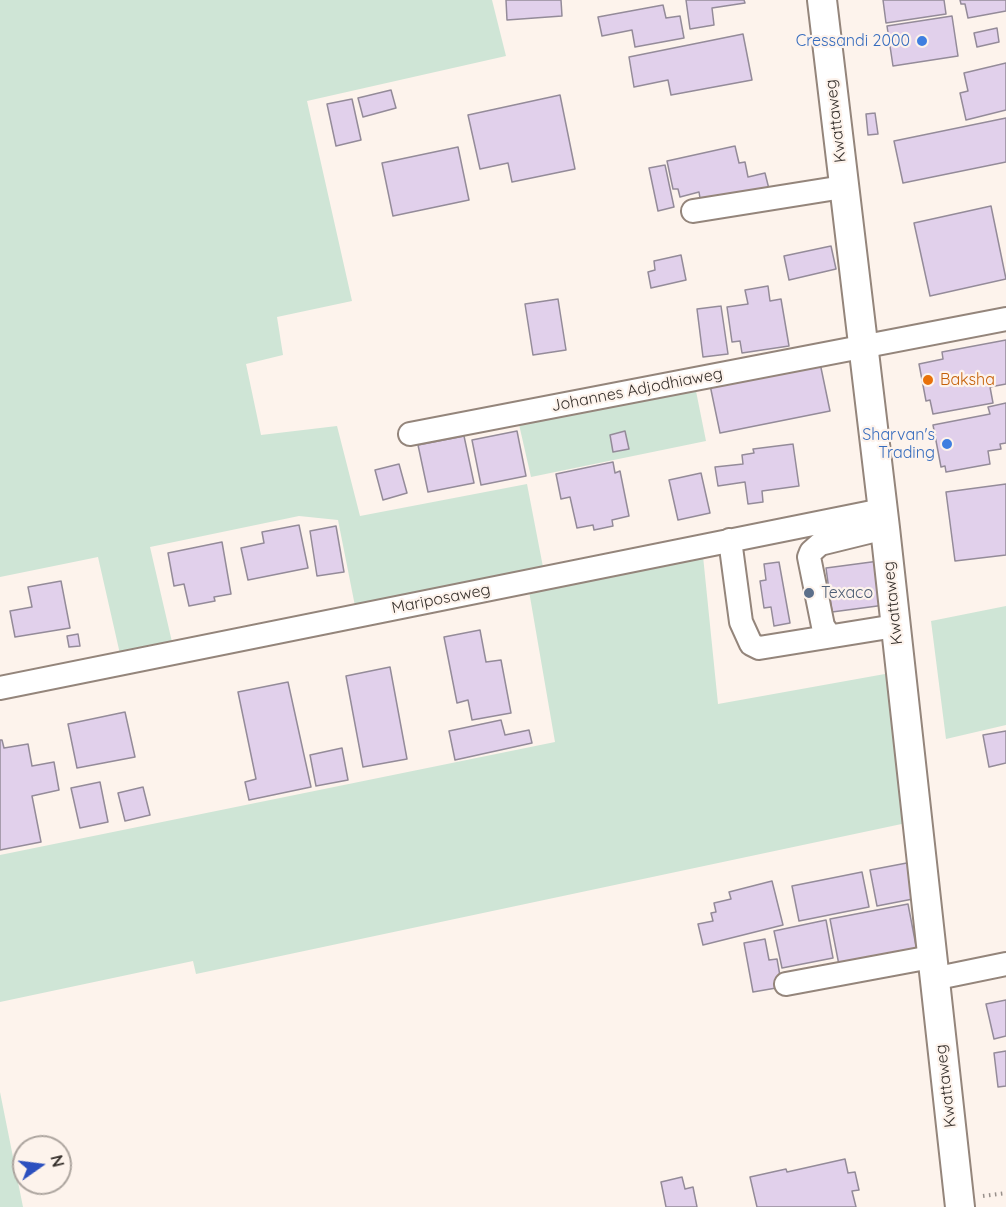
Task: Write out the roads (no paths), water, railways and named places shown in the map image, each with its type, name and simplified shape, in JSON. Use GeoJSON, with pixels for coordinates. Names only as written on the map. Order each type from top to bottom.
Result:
{"type":"FeatureCollection","features":[{"type":"Feature","properties":{"kind":"main road","name":"Kwattaweg"},"geometry":{"type":"LineString","coordinates":[[822,0],[884,519],[960,1207]]}},
{"type":"Feature","properties":{"kind":"street"},"geometry":{"type":"LineString","coordinates":[[693,211],[843,187]]}},
{"type":"Feature","properties":{"kind":"street","name":"Johannes Adjodhiaweg"},"geometry":{"type":"LineString","coordinates":[[410,434],[1006,319]]}},
{"type":"Feature","properties":{"kind":"street"},"geometry":{"type":"LineString","coordinates":[[830,636],[823,626],[809,557],[811,552],[820,544],[884,519]]}},
{"type":"Feature","properties":{"kind":"street","name":"Mariposaweg"},"geometry":{"type":"LineString","coordinates":[[0,688],[730,540],[884,519]]}},
{"type":"Feature","properties":{"kind":"street"},"geometry":{"type":"LineString","coordinates":[[730,540],[741,622],[751,644],[759,648],[895,626]]}},
{"type":"Feature","properties":{"kind":"street"},"geometry":{"type":"LineString","coordinates":[[786,984],[932,968],[1006,964]]}},
{"type":"Feature","properties":{"kind":"place","name":"Cressandi 2000"},"geometry":{"type":"Point","coordinates":[922,41]}},
{"type":"Feature","properties":{"kind":"place","name":"Baksha"},"geometry":{"type":"Point","coordinates":[928,380]}},
{"type":"Feature","properties":{"kind":"place","name":"Sharvan's Trading"},"geometry":{"type":"Point","coordinates":[947,444]}},
{"type":"Feature","properties":{"kind":"place","name":"Texaco"},"geometry":{"type":"Point","coordinates":[809,593]}}]}
